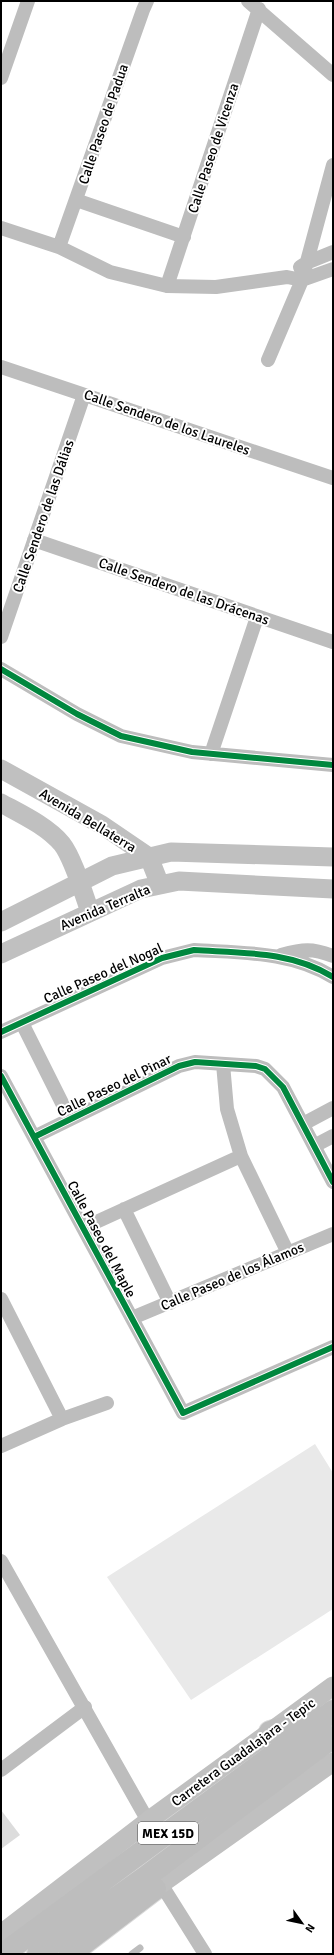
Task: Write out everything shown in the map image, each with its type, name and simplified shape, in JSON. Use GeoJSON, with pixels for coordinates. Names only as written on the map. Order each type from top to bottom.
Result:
{"type":"FeatureCollection","features":[{"type":"Feature","properties":{"kind":"highway"},"geometry":{"type":"LineString","coordinates":[[270,1732],[308,1718],[333,1701]]}},
{"type":"Feature","properties":{"kind":"highway","name":"MEX 15D"},"geometry":{"type":"LineString","coordinates":[[3,1954],[333,1711]]}},
{"type":"Feature","properties":{"kind":"highway"},"geometry":{"type":"LineString","coordinates":[[38,1954],[147,1876],[333,1737]]}},
{"type":"Feature","properties":{"kind":"highway"},"geometry":{"type":"LineString","coordinates":[[70,1954],[161,1884]]}},
{"type":"Feature","properties":{"kind":"street"},"geometry":{"type":"LineString","coordinates":[[1,78],[28,1]]}},
{"type":"Feature","properties":{"kind":"street","name":"Calle Paseo de Padua"},"geometry":{"type":"LineString","coordinates":[[59,247],[147,1]]}},
{"type":"Feature","properties":{"kind":"street"},"geometry":{"type":"LineString","coordinates":[[253,5],[333,75]]}},
{"type":"Feature","properties":{"kind":"street","name":"Calle Paseo de Vicenza"},"geometry":{"type":"LineString","coordinates":[[168,286],[253,5]]}},
{"type":"Feature","properties":{"kind":"street"},"geometry":{"type":"LineString","coordinates":[[268,360],[302,280],[333,165]]}},
{"type":"Feature","properties":{"kind":"street"},"geometry":{"type":"LineString","coordinates":[[76,200],[184,237]]}},
{"type":"Feature","properties":{"kind":"street"},"geometry":{"type":"LineString","coordinates":[[1,228],[59,247],[110,272],[168,286],[216,286],[287,277],[302,280],[333,269]]}},
{"type":"Feature","properties":{"kind":"street"},"geometry":{"type":"LineString","coordinates":[[287,277],[306,263],[333,252]]}},
{"type":"Feature","properties":{"kind":"street","name":"Calle Sendero de los Laureles"},"geometry":{"type":"LineString","coordinates":[[1,367],[333,478]]}},
{"type":"Feature","properties":{"kind":"street","name":"Calle Sendero de las Dálias"},"geometry":{"type":"LineString","coordinates":[[1,637],[84,395]]}},
{"type":"Feature","properties":{"kind":"street","name":"Calle Sendero de las Drácenas"},"geometry":{"type":"LineString","coordinates":[[34,540],[333,642]]}},
{"type":"Feature","properties":{"kind":"street"},"geometry":{"type":"LineString","coordinates":[[211,754],[257,616]]}},
{"type":"Feature","properties":{"kind":"street"},"geometry":{"type":"LineString","coordinates":[[1,669],[76,714],[121,736],[192,752],[331,768]]}},
{"type":"Feature","properties":{"kind":"street","name":"Avenida Bellaterra"},"geometry":{"type":"LineString","coordinates":[[1,769],[102,825],[149,856],[160,885]]}},
{"type":"Feature","properties":{"kind":"street","name":"Avenida Bellaterra"},"geometry":{"type":"LineString","coordinates":[[1,803],[36,823],[62,844],[80,883],[90,912]]}},
{"type":"Feature","properties":{"kind":"street"},"geometry":{"type":"LineString","coordinates":[[1,922],[112,866],[149,856],[171,852],[333,857]]}},
{"type":"Feature","properties":{"kind":"street","name":"Avenida Terralta"},"geometry":{"type":"LineString","coordinates":[[1,954],[141,889],[179,881],[333,888]]}},
{"type":"Feature","properties":{"kind":"street","name":"Calle Paseo del Nogal"},"geometry":{"type":"LineString","coordinates":[[1,1032],[162,958],[194,950],[278,956],[303,962],[333,977]]}},
{"type":"Feature","properties":{"kind":"street","name":"Calle Paseo del Nogal"},"geometry":{"type":"LineString","coordinates":[[278,956],[301,950],[316,950],[333,956]]}},
{"type":"Feature","properties":{"kind":"street"},"geometry":{"type":"LineString","coordinates":[[22,1023],[70,1119]]}},
{"type":"Feature","properties":{"kind":"street","name":"Calle Paseo del Pinar"},"geometry":{"type":"LineString","coordinates":[[34,1137],[180,1066],[195,1062],[247,1065],[265,1069],[284,1087],[333,1182]]}},
{"type":"Feature","properties":{"kind":"street"},"geometry":{"type":"LineString","coordinates":[[223,1064],[226,1109],[241,1156],[288,1253]]}},
{"type":"Feature","properties":{"kind":"street","name":"Calle Paseo del Maple"},"geometry":{"type":"LineString","coordinates":[[1,1076],[183,1414],[333,1348]]}},
{"type":"Feature","properties":{"kind":"street"},"geometry":{"type":"LineString","coordinates":[[303,1124],[333,1108]]}},
{"type":"Feature","properties":{"kind":"street"},"geometry":{"type":"LineString","coordinates":[[314,1146],[333,1136]]}},
{"type":"Feature","properties":{"kind":"street"},"geometry":{"type":"LineString","coordinates":[[83,1228],[241,1156]]}},
{"type":"Feature","properties":{"kind":"street"},"geometry":{"type":"LineString","coordinates":[[124,1209],[170,1303]]}},
{"type":"Feature","properties":{"kind":"street","name":"Calle Paseo de los Álamos"},"geometry":{"type":"LineString","coordinates":[[132,1318],[333,1234]]}},
{"type":"Feature","properties":{"kind":"street"},"geometry":{"type":"LineString","coordinates":[[1,1300],[7,1328],[62,1419]]}},
{"type":"Feature","properties":{"kind":"street"},"geometry":{"type":"LineString","coordinates":[[1,1446],[62,1419],[107,1403]]}},
{"type":"Feature","properties":{"kind":"street"},"geometry":{"type":"LineString","coordinates":[[1,1561],[85,1707],[148,1821]]}},
{"type":"Feature","properties":{"kind":"street","name":"Carretera Guadalajara - Tepic"},"geometry":{"type":"LineString","coordinates":[[1,1934],[148,1821],[333,1686]]}},
{"type":"Feature","properties":{"kind":"street"},"geometry":{"type":"LineString","coordinates":[[1,1770],[85,1707]]}},
{"type":"Feature","properties":{"kind":"street"},"geometry":{"type":"LineString","coordinates":[[205,1954],[161,1884],[333,1762]]}},
{"type":"Feature","properties":{"kind":"lane"},"geometry":{"type":"LineString","coordinates":[[132,1954],[140,1948]]}},
{"type":"Feature","properties":{"kind":"shaded area"},"geometry":{"type":"Polygon","coordinates":[[[315,1444],[333,1473],[333,1609],[191,1700],[107,1577],[315,1444]]]}},
{"type":"Feature","properties":{"kind":"building"},"geometry":{"type":"Polygon","coordinates":[[[1,1810],[20,1835],[1,1849],[1,1810]]]}},
{"type":"Feature","properties":{"kind":"cycle path"},"geometry":{"type":"LineString","coordinates":[[1,669],[77,714],[121,736],[192,752],[333,765]]}},
{"type":"Feature","properties":{"kind":"cycle path"},"geometry":{"type":"LineString","coordinates":[[1,1032],[162,958],[194,950],[248,953],[283,958],[317,968],[333,977]]}},
{"type":"Feature","properties":{"kind":"cycle path"},"geometry":{"type":"LineString","coordinates":[[34,1137],[179,1066],[195,1062],[256,1066],[265,1069],[283,1087],[333,1182]]}},
{"type":"Feature","properties":{"kind":"cycle path"},"geometry":{"type":"LineString","coordinates":[[1,1076],[183,1413],[333,1347]]}}]}
